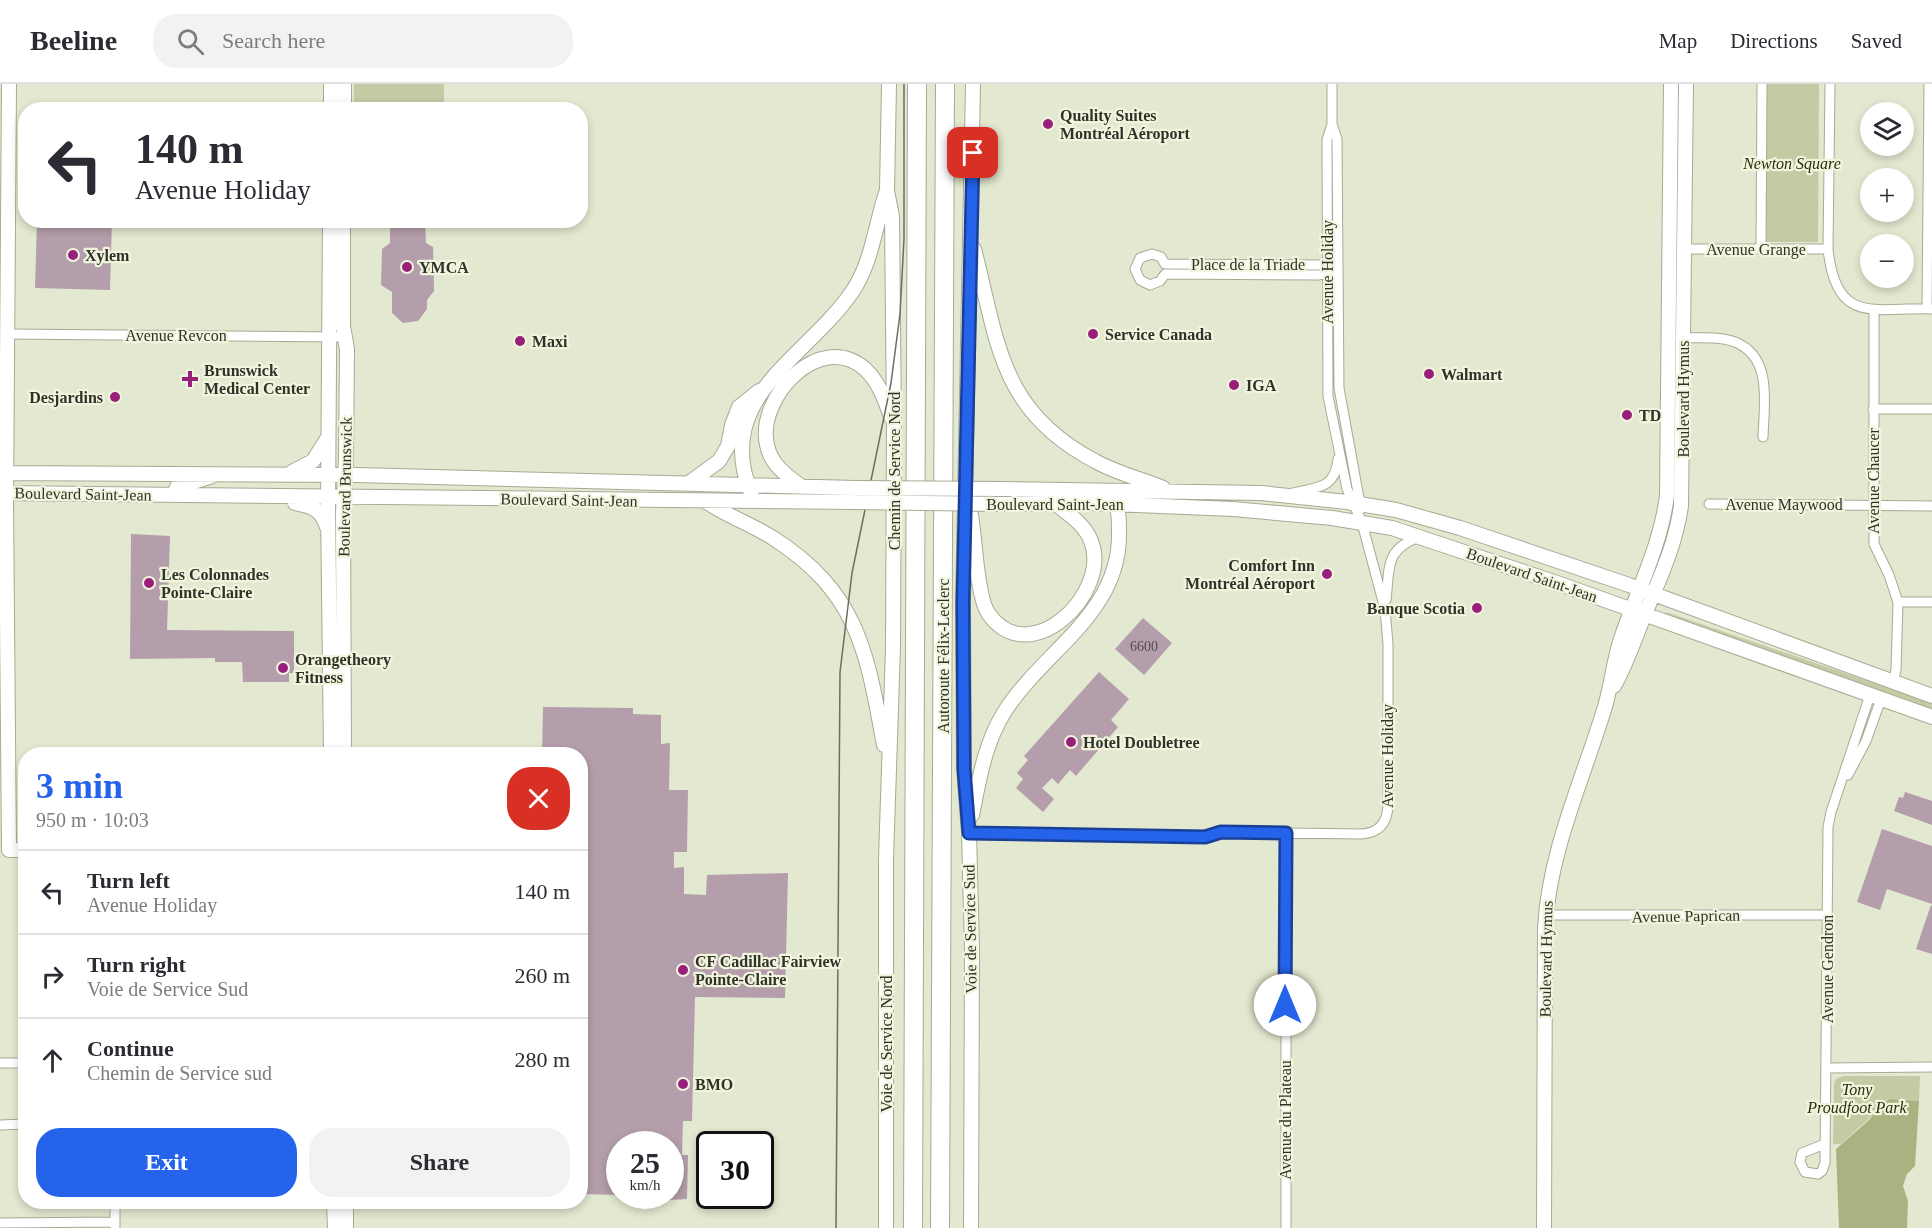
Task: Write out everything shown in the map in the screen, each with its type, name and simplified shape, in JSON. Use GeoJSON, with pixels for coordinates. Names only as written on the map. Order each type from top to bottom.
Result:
{"type":"FeatureCollection","features":[{"type":"Feature","properties":{"kind":"highway","name":"Autoroute Félix-Leclerc"},"geometry":{"type":"LineString","coordinates":[[913,1228],[917,84]]}},
{"type":"Feature","properties":{"kind":"highway","name":"Autoroute Félix-Leclerc"},"geometry":{"type":"LineString","coordinates":[[940,1228],[945,84]]}},
{"type":"Feature","properties":{"kind":"main road"},"geometry":{"type":"LineString","coordinates":[[4,850],[3,473],[7,334],[9,84]]}},
{"type":"Feature","properties":{"kind":"main road"},"geometry":{"type":"LineString","coordinates":[[331,84],[331,102]]}},
{"type":"Feature","properties":{"kind":"main road"},"geometry":{"type":"LineString","coordinates":[[344,84],[344,102]]}},
{"type":"Feature","properties":{"kind":"main road","name":"Chemin de Service Nord"},"geometry":{"type":"LineString","coordinates":[[886,859],[893,648],[894,425],[892,216],[886,191],[889,84]]}},
{"type":"Feature","properties":{"kind":"main road"},"geometry":{"type":"LineString","coordinates":[[973,84],[967,486],[983,602],[996,622],[1008,630],[1021,634],[1040,633],[1064,619],[1079,601],[1090,579],[1094,556],[1090,538],[1080,523],[1057,505]]}},
{"type":"Feature","properties":{"kind":"main road","name":"Boulevard Hymus"},"geometry":{"type":"LineString","coordinates":[[1638,612],[1654,595],[1671,550],[1681,506],[1685,249],[1671,84]]}},
{"type":"Feature","properties":{"kind":"main road","name":"Boulevard Hymus"},"geometry":{"type":"LineString","coordinates":[[1544,1228],[1545,915],[1553,867],[1608,699],[1627,662],[1638,612],[1640,589],[1656,546],[1667,495],[1668,337],[1678,153],[1686,84]]}},
{"type":"Feature","properties":{"kind":"main road"},"geometry":{"type":"LineString","coordinates":[[689,483],[719,461],[728,446],[732,425],[743,402],[763,388],[852,292],[865,268],[886,191]]}},
{"type":"Feature","properties":{"kind":"main road","name":"Boulevard Brunswick"},"geometry":{"type":"LineString","coordinates":[[330,228],[328,532],[331,747]]}},
{"type":"Feature","properties":{"kind":"main road","name":"Boulevard Brunswick"},"geometry":{"type":"LineString","coordinates":[[343,228],[347,360],[343,497],[344,747]]}},
{"type":"Feature","properties":{"kind":"main road"},"geometry":{"type":"LineString","coordinates":[[972,239],[1000,357],[1026,404],[1059,437],[1087,457],[1171,491]]}},
{"type":"Feature","properties":{"kind":"main road"},"geometry":{"type":"LineString","coordinates":[[802,487],[773,461],[767,446],[766,430],[770,411],[780,392],[804,367],[831,357],[849,360],[864,368],[882,394],[894,425]]}},
{"type":"Feature","properties":{"kind":"main road"},"geometry":{"type":"LineString","coordinates":[[754,501],[748,487],[742,459],[742,441],[749,412],[763,388]]}},
{"type":"Feature","properties":{"kind":"main road"},"geometry":{"type":"LineString","coordinates":[[288,474],[316,458],[329,434]]}},
{"type":"Feature","properties":{"kind":"main road","name":"Boulevard Saint-Jean"},"geometry":{"type":"LineString","coordinates":[[3,473],[329,474],[689,483],[748,487],[1171,491],[1286,495],[1357,503],[1396,510],[1451,526],[1640,589],[1932,696]]}},
{"type":"Feature","properties":{"kind":"main road"},"geometry":{"type":"LineString","coordinates":[[174,495],[179,486],[220,473]]}},
{"type":"Feature","properties":{"kind":"main road","name":"Voie de Service Sud"},"geometry":{"type":"LineString","coordinates":[[967,486],[963,615],[964,769],[969,833],[972,949],[970,1228]]}},
{"type":"Feature","properties":{"kind":"main road"},"geometry":{"type":"LineString","coordinates":[[969,833],[982,767],[1000,719],[1018,693],[1097,604],[1112,580],[1119,551],[1118,505],[1108,490]]}},
{"type":"Feature","properties":{"kind":"main road","name":"Boulevard Saint-Jean"},"geometry":{"type":"LineString","coordinates":[[3,493],[1057,505],[1077,503],[1276,512],[1362,523],[1421,536],[1932,717]]}},
{"type":"Feature","properties":{"kind":"main road"},"geometry":{"type":"LineString","coordinates":[[259,496],[312,506],[323,517],[328,532]]}},
{"type":"Feature","properties":{"kind":"main road"},"geometry":{"type":"LineString","coordinates":[[705,501],[724,514],[763,532],[792,551],[840,601],[857,631],[867,658],[888,764]]}},
{"type":"Feature","properties":{"kind":"main road","name":"Voie de Service Nord"},"geometry":{"type":"LineString","coordinates":[[886,859],[886,1228]]}},
{"type":"Feature","properties":{"kind":"main road"},"geometry":{"type":"LineString","coordinates":[[334,1209],[335,1228]]}},
{"type":"Feature","properties":{"kind":"main road"},"geometry":{"type":"LineString","coordinates":[[346,1209],[346,1228]]}},
{"type":"Feature","properties":{"kind":"street","name":"Avenue Holiday"},"geometry":{"type":"LineString","coordinates":[[1332,84],[1332,124],[1327,140],[1328,383],[1339,457],[1357,503]]}},
{"type":"Feature","properties":{"kind":"street"},"geometry":{"type":"LineString","coordinates":[[1761,249],[1762,84]]}},
{"type":"Feature","properties":{"kind":"street"},"geometry":{"type":"LineString","coordinates":[[1830,84],[1828,249],[1830,274],[1838,291],[1848,301],[1874,311],[1929,309],[1931,111],[1929,84]]}},
{"type":"Feature","properties":{"kind":"street","name":"Avenue Holiday"},"geometry":{"type":"LineString","coordinates":[[969,833],[1205,837],[1221,832],[1366,833],[1378,829],[1385,821],[1388,806],[1388,671],[1385,609],[1357,503],[1339,388],[1337,139],[1332,124]]}},
{"type":"Feature","properties":{"kind":"street","name":"Avenue Grange"},"geometry":{"type":"LineString","coordinates":[[1685,249],[1828,249]]}},
{"type":"Feature","properties":{"kind":"street","name":"Place de la Triade"},"geometry":{"type":"LineString","coordinates":[[1165,269],[1320,265],[1327,270],[1338,270]]}},
{"type":"Feature","properties":{"kind":"street","name":"Avenue Chaucer"},"geometry":{"type":"LineString","coordinates":[[1874,311],[1874,544],[1890,575],[1898,602],[1896,670],[1893,682]]}},
{"type":"Feature","properties":{"kind":"street","name":"Avenue Revcon"},"geometry":{"type":"LineString","coordinates":[[7,334],[345,337]]}},
{"type":"Feature","properties":{"kind":"street"},"geometry":{"type":"LineString","coordinates":[[1668,337],[1734,341],[1754,357],[1761,367],[1764,380],[1763,436]]}},
{"type":"Feature","properties":{"kind":"street"},"geometry":{"type":"LineString","coordinates":[[1873,409],[1932,409]]}},
{"type":"Feature","properties":{"kind":"street"},"geometry":{"type":"LineString","coordinates":[[1286,495],[1328,484],[1335,475],[1339,457]]}},
{"type":"Feature","properties":{"kind":"street","name":"Avenue Maywood"},"geometry":{"type":"LineString","coordinates":[[1709,504],[1932,506]]}},
{"type":"Feature","properties":{"kind":"street"},"geometry":{"type":"LineString","coordinates":[[1385,609],[1392,557],[1402,544],[1421,536]]}},
{"type":"Feature","properties":{"kind":"street"},"geometry":{"type":"LineString","coordinates":[[1898,602],[1932,602]]}},
{"type":"Feature","properties":{"kind":"street","name":"Avenue Gendron"},"geometry":{"type":"LineString","coordinates":[[1825,1144],[1828,827],[1837,795],[1876,697]]}},
{"type":"Feature","properties":{"kind":"street","name":"Avenue du Plateau"},"geometry":{"type":"LineString","coordinates":[[1286,833],[1286,1228]]}},
{"type":"Feature","properties":{"kind":"street","name":"Avenue Paprican"},"geometry":{"type":"LineString","coordinates":[[1545,915],[1827,915]]}},
{"type":"Feature","properties":{"kind":"street"},"geometry":{"type":"LineString","coordinates":[[0,1063],[18,1063]]}},
{"type":"Feature","properties":{"kind":"street"},"geometry":{"type":"LineString","coordinates":[[1827,1068],[1932,1067]]}},
{"type":"Feature","properties":{"kind":"street"},"geometry":{"type":"LineString","coordinates":[[0,1125],[18,1124]]}},
{"type":"Feature","properties":{"kind":"street"},"geometry":{"type":"LineString","coordinates":[[0,1223],[115,1225],[115,1209]]}},
{"type":"Feature","properties":{"kind":"green space"},"geometry":{"type":"Polygon","coordinates":[[[354,84],[444,84],[444,102],[354,102],[354,84]]]}},
{"type":"Feature","properties":{"kind":"green space","name":"Newton Square"},"geometry":{"type":"Polygon","coordinates":[[[1765,84],[1819,84],[1818,242],[1766,242],[1765,84]]]}},
{"type":"Feature","properties":{"kind":"green space"},"geometry":{"type":"Polygon","coordinates":[[[1666,612],[1932,703],[1932,709],[1665,614],[1666,612]]]}},
{"type":"Feature","properties":{"kind":"green space","name":"Tony Proudfoot Park"},"geometry":{"type":"Polygon","coordinates":[[[1843,1076],[1920,1076],[1919,1101],[1890,1099],[1841,1144],[1833,1144],[1834,1084],[1836,1079],[1843,1076]]]}},
{"type":"Feature","properties":{"kind":"green space"},"geometry":{"type":"Polygon","coordinates":[[[1890,1099],[1919,1101],[1915,1166],[1907,1174],[1903,1186],[1908,1201],[1907,1228],[1839,1228],[1836,1149],[1890,1099]]]}},
{"type":"Feature","properties":{"kind":"building","name":"Xylem"},"geometry":{"type":"Polygon","coordinates":[[[37,228],[112,228],[110,290],[35,288],[37,228]]]}},
{"type":"Feature","properties":{"kind":"building","name":"YMCA"},"geometry":{"type":"Polygon","coordinates":[[[390,228],[425,228],[426,243],[433,247],[434,291],[427,300],[427,309],[418,321],[403,323],[392,313],[392,292],[381,285],[382,249],[390,243],[390,228]]]}},
{"type":"Feature","properties":{"kind":"building","name":"Les Colonnades Pointe-Claire"},"geometry":{"type":"Polygon","coordinates":[[[131,534],[170,536],[167,630],[294,631],[294,673],[289,673],[289,682],[243,682],[242,662],[215,662],[215,658],[130,659],[131,534]]]}},
{"type":"Feature","properties":{"kind":"building"},"geometry":{"type":"Polygon","coordinates":[[[1143,618],[1172,643],[1144,675],[1115,649],[1143,618]]]}},
{"type":"Feature","properties":{"kind":"building","name":"Hotel Doubletree"},"geometry":{"type":"Polygon","coordinates":[[[1099,672],[1129,699],[1111,720],[1118,727],[1076,776],[1070,770],[1058,784],[1052,778],[1042,788],[1054,799],[1043,812],[1016,788],[1023,779],[1017,773],[1028,760],[1024,756],[1099,672]]]}},
{"type":"Feature","properties":{"kind":"building","name":"CF Cadillac Fairview Pointe-Claire"},"geometry":{"type":"Polygon","coordinates":[[[543,707],[633,708],[633,714],[661,715],[661,744],[670,743],[669,790],[688,790],[687,852],[674,852],[674,868],[684,867],[684,894],[706,895],[707,875],[788,873],[785,998],[695,997],[692,1121],[683,1121],[683,1131],[606,1131],[606,1195],[588,1194],[588,747],[542,747],[543,707]]]}},
{"type":"Feature","properties":{"kind":"building"},"geometry":{"type":"Polygon","coordinates":[[[1905,792],[1932,801],[1932,825],[1894,811],[1899,797],[1903,798],[1905,792]]]}},
{"type":"Feature","properties":{"kind":"building"},"geometry":{"type":"Polygon","coordinates":[[[1882,829],[1932,846],[1932,904],[1887,889],[1880,910],[1857,902],[1882,829]]]}},
{"type":"Feature","properties":{"kind":"building"},"geometry":{"type":"Polygon","coordinates":[[[1932,906],[1932,954],[1916,949],[1932,906]]]}},
{"type":"Feature","properties":{"kind":"building","name":"CF Cadillac Fairview Pointe-Claire"},"geometry":{"type":"Polygon","coordinates":[[[684,1155],[688,1155],[687,1199],[684,1199],[684,1155]]]}},
{"type":"Feature","properties":{"kind":"tram line"},"geometry":{"type":"LineString","coordinates":[[836,1228],[840,672],[852,573],[891,383],[900,314],[904,239],[904,84]]}},
{"type":"Feature","properties":{"kind":"place","name":"Quality Suites Montréal Aéroport"},"geometry":{"type":"Point","coordinates":[1048,124]}},
{"type":"Feature","properties":{"kind":"place","name":"Xylem"},"geometry":{"type":"Point","coordinates":[73,255]}},
{"type":"Feature","properties":{"kind":"place","name":"YMCA"},"geometry":{"type":"Point","coordinates":[407,267]}},
{"type":"Feature","properties":{"kind":"place","name":"Service Canada"},"geometry":{"type":"Point","coordinates":[1093,334]}},
{"type":"Feature","properties":{"kind":"place","name":"Maxi"},"geometry":{"type":"Point","coordinates":[520,341]}},
{"type":"Feature","properties":{"kind":"place","name":"Walmart"},"geometry":{"type":"Point","coordinates":[1429,374]}},
{"type":"Feature","properties":{"kind":"place","name":"Brunswick Medical Center"},"geometry":{"type":"Point","coordinates":[190,379]}},
{"type":"Feature","properties":{"kind":"place","name":"IGA"},"geometry":{"type":"Point","coordinates":[1234,385]}},
{"type":"Feature","properties":{"kind":"place","name":"Desjardins"},"geometry":{"type":"Point","coordinates":[115,397]}},
{"type":"Feature","properties":{"kind":"place","name":"TD"},"geometry":{"type":"Point","coordinates":[1627,415]}},
{"type":"Feature","properties":{"kind":"place","name":"Comfort Inn Montréal Aéroport"},"geometry":{"type":"Point","coordinates":[1327,574]}},
{"type":"Feature","properties":{"kind":"place","name":"Les Colonnades Pointe-Claire"},"geometry":{"type":"Point","coordinates":[149,583]}},
{"type":"Feature","properties":{"kind":"place","name":"Banque Scotia"},"geometry":{"type":"Point","coordinates":[1477,608]}},
{"type":"Feature","properties":{"kind":"place","name":"Orangetheory Fitness"},"geometry":{"type":"Point","coordinates":[283,668]}},
{"type":"Feature","properties":{"kind":"place","name":"Hotel Doubletree"},"geometry":{"type":"Point","coordinates":[1071,742]}},
{"type":"Feature","properties":{"kind":"place","name":"CF Cadillac Fairview Pointe-Claire"},"geometry":{"type":"Point","coordinates":[683,970]}},
{"type":"Feature","properties":{"kind":"place","name":"BMO"},"geometry":{"type":"Point","coordinates":[683,1084]}},
{"type":"Feature","properties":{"kind":"route"},"geometry":{"type":"LineString","coordinates":[[973,153],[972,239],[968,296],[967,486],[963,603],[964,769],[969,833],[1209,837],[1217,832],[1286,833],[1285,1005]]}}]}
